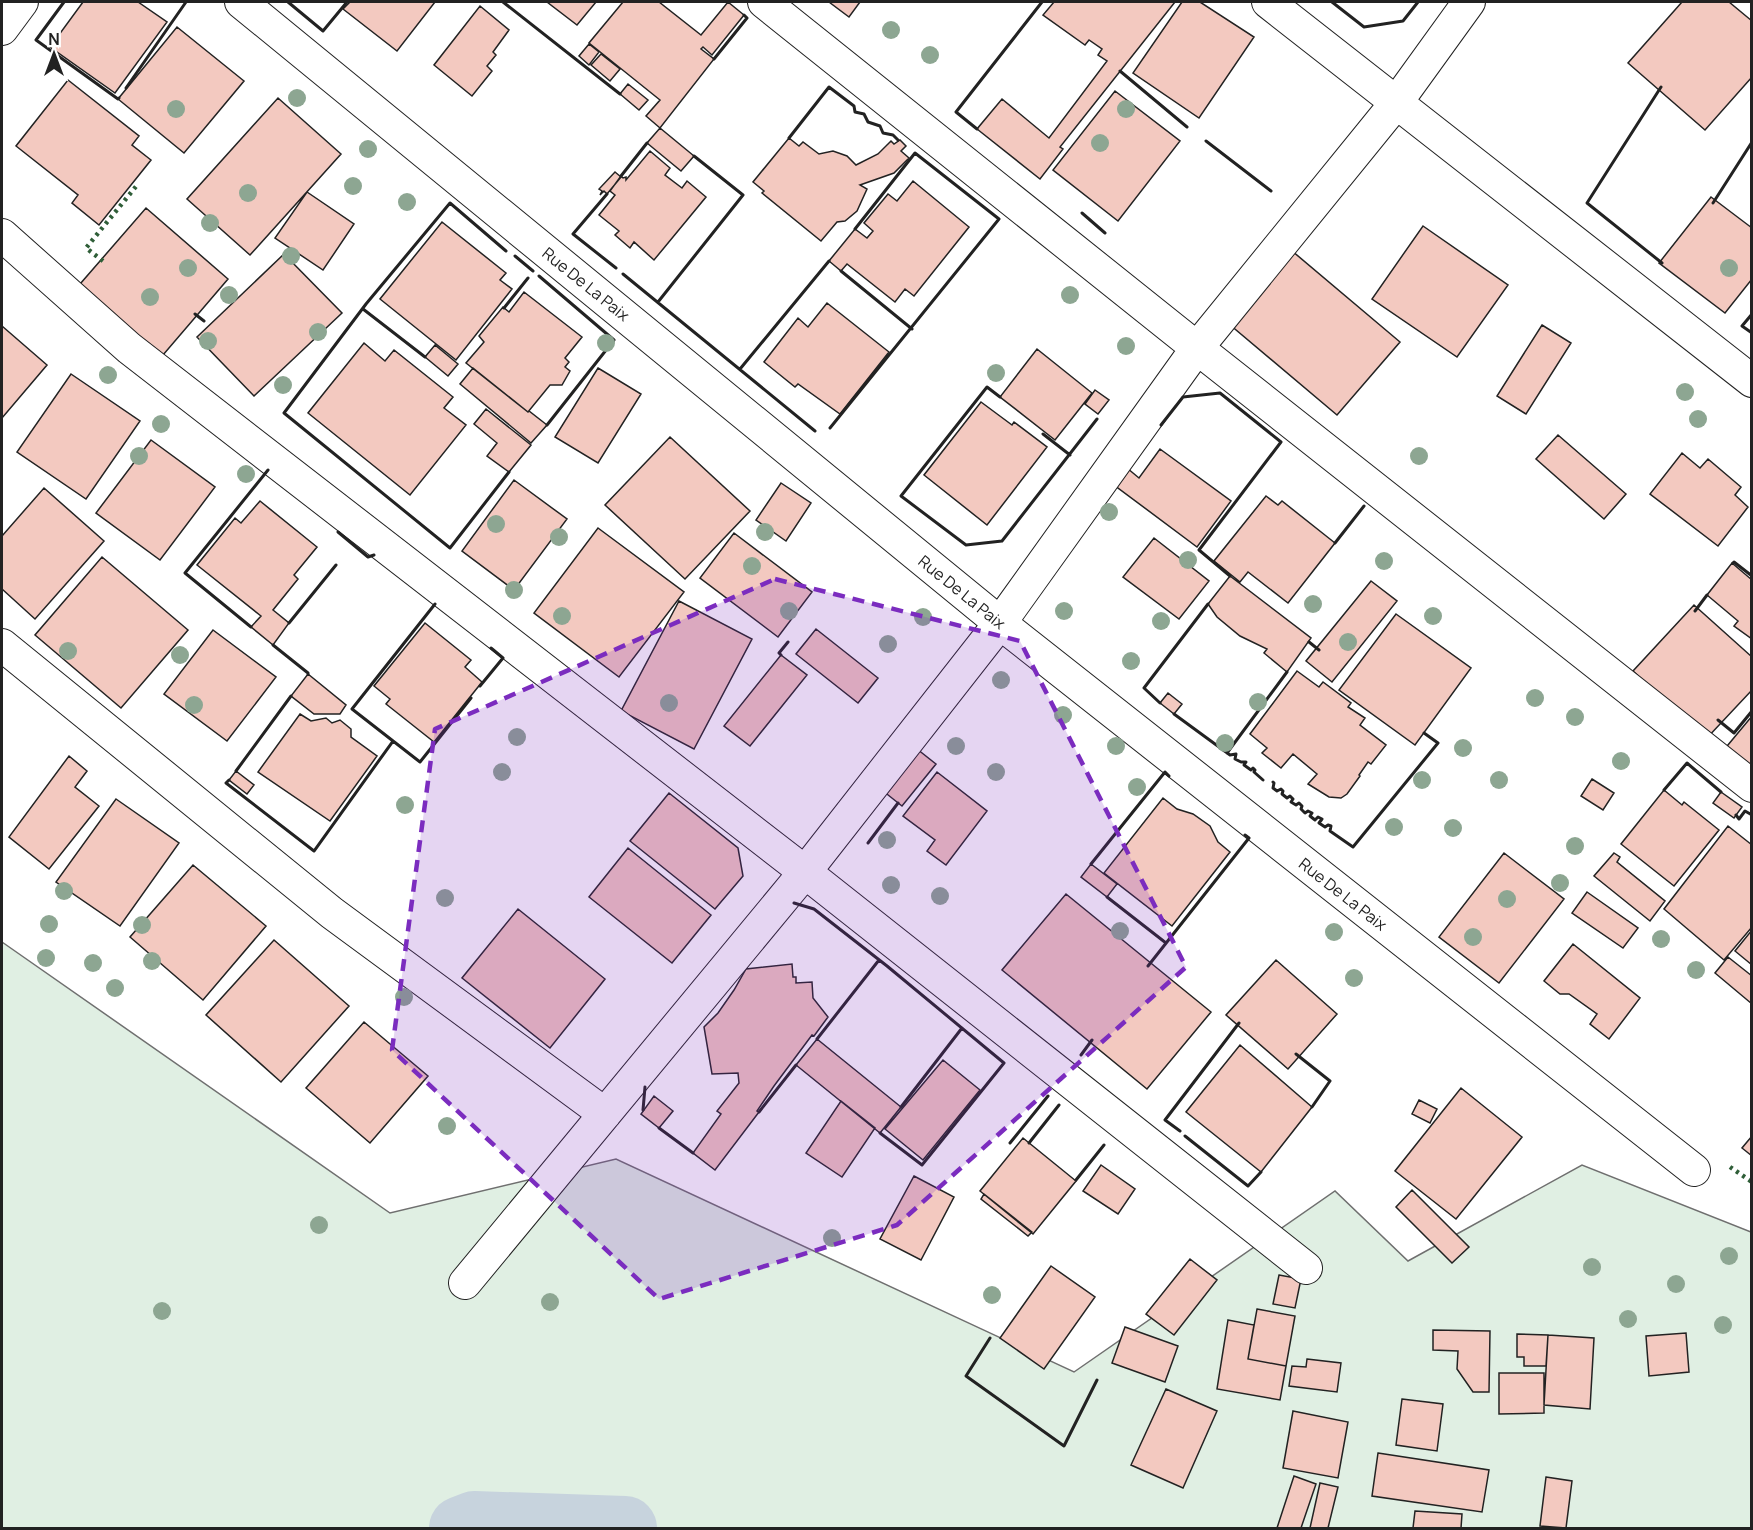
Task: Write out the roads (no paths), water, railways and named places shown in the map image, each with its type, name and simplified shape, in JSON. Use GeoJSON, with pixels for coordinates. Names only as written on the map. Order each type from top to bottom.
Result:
{"type":"FeatureCollection","features":[{"type":"Feature","properties":{"kind":"street"},"geometry":{"type":"LineString","coordinates":[[2,29],[22,2]]}},
{"type":"Feature","properties":{"kind":"street","name":"Rue De La Paix"},"geometry":{"type":"LineString","coordinates":[[241,2],[1000,623],[1694,1170]]}},
{"type":"Feature","properties":{"kind":"street"},"geometry":{"type":"LineString","coordinates":[[764,2],[1197,348],[1752,786]]}},
{"type":"Feature","properties":{"kind":"street"},"geometry":{"type":"LineString","coordinates":[[1268,2],[1752,381]]}},
{"type":"Feature","properties":{"kind":"street"},"geometry":{"type":"LineString","coordinates":[[465,1283],[805,872],[1000,623],[1197,348],[1396,103],[1469,2]]}},
{"type":"Feature","properties":{"kind":"street"},"geometry":{"type":"LineString","coordinates":[[2,235],[129,348],[805,872],[1306,1268]]}},
{"type":"Feature","properties":{"kind":"street"},"geometry":{"type":"LineString","coordinates":[[2,645],[332,913],[605,1114]]}},
{"type":"Feature","properties":{"kind":"waterway"},"geometry":{"type":"LineString","coordinates":[[461,1528],[474,1523],[625,1528]]}}]}
